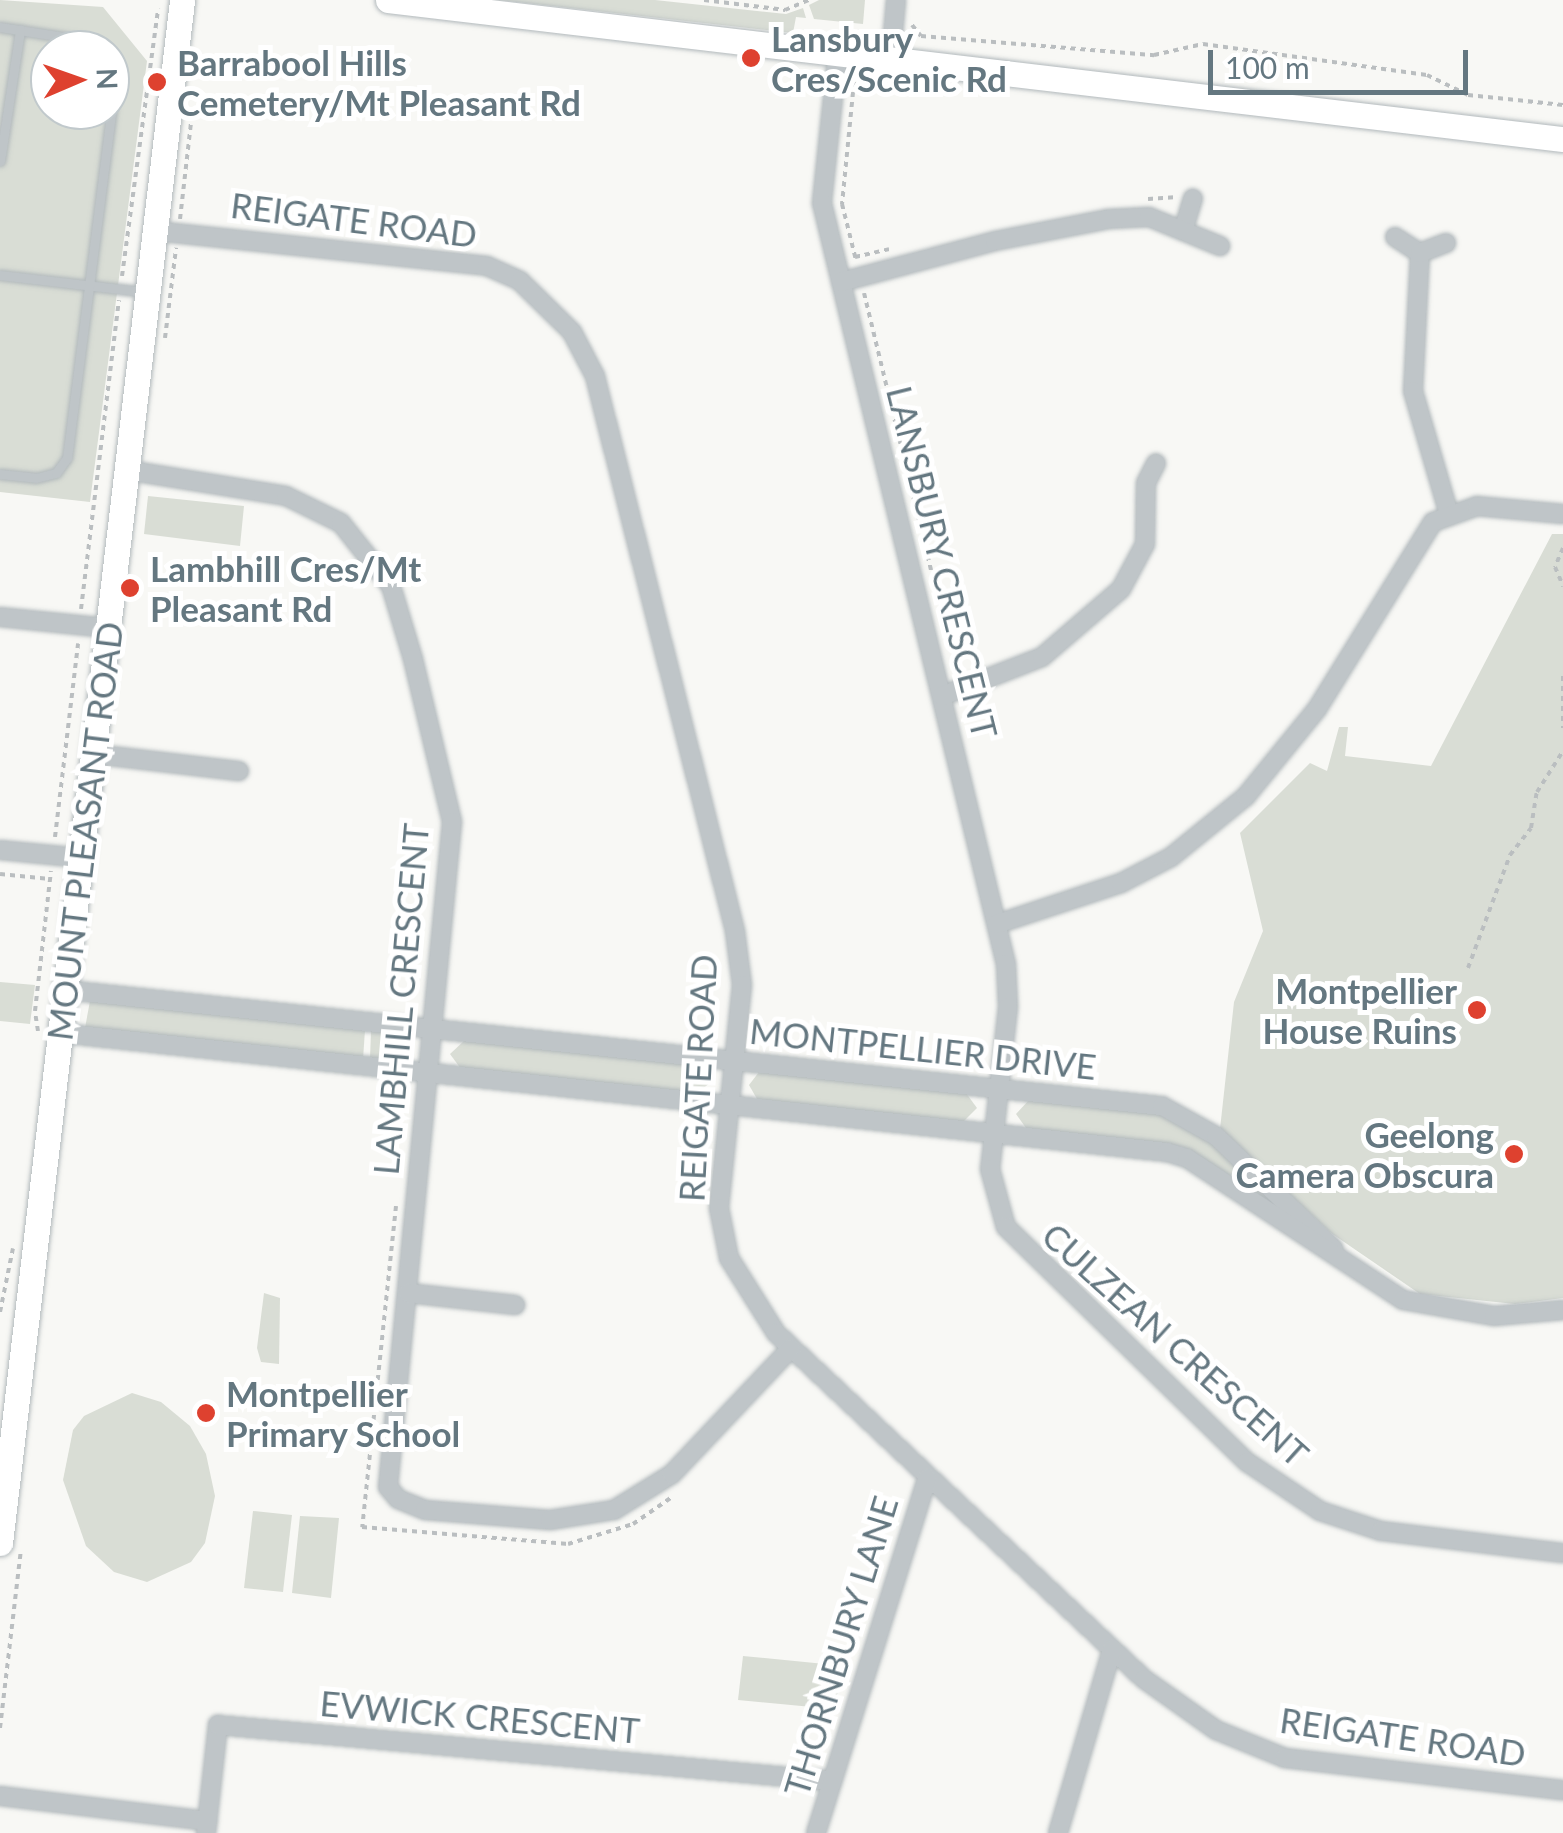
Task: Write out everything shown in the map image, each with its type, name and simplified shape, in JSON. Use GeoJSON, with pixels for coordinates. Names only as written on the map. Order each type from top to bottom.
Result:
{"type":"FeatureCollection","features":[{"type":"Feature","properties":{"kind":"street","name":"MOUNT PLEASANT ROAD"},"geometry":{"type":"LineString","coordinates":[[0,1543],[182,0]]}},
{"type":"Feature","properties":{"kind":"street"},"geometry":{"type":"LineString","coordinates":[[388,0],[1489,126],[1563,139]]}},
{"type":"Feature","properties":{"kind":"street"},"geometry":{"type":"LineString","coordinates":[[890,56],[896,0]]}},
{"type":"Feature","properties":{"kind":"street","name":"LANSBURY CRESCENT"},"geometry":{"type":"LineString","coordinates":[[846,51],[822,203],[1009,983],[1000,1089]]}},
{"type":"Feature","properties":{"kind":"street"},"geometry":{"type":"LineString","coordinates":[[1489,126],[1563,129]]}},
{"type":"Feature","properties":{"kind":"street"},"geometry":{"type":"LineString","coordinates":[[1182,231],[1193,199]]}},
{"type":"Feature","properties":{"kind":"street"},"geometry":{"type":"LineString","coordinates":[[841,282],[1108,219],[1149,217],[1220,246]]}},
{"type":"Feature","properties":{"kind":"street","name":"REIGATE ROAD"},"geometry":{"type":"LineString","coordinates":[[155,232],[487,266],[520,281],[572,332],[595,376],[735,930],[742,985],[719,1177],[722,1234],[742,1284],[791,1348],[1112,1649],[1184,1710],[1285,1758],[1563,1790]]}},
{"type":"Feature","properties":{"kind":"street"},"geometry":{"type":"LineString","coordinates":[[1395,237],[1420,252]]}},
{"type":"Feature","properties":{"kind":"street"},"geometry":{"type":"LineString","coordinates":[[1420,252],[1446,242]]}},
{"type":"Feature","properties":{"kind":"street"},"geometry":{"type":"LineString","coordinates":[[1420,252],[1413,391],[1449,514]]}},
{"type":"Feature","properties":{"kind":"street"},"geometry":{"type":"LineString","coordinates":[[942,696],[1033,662],[1110,601],[1144,544],[1146,483],[1156,463]]}},
{"type":"Feature","properties":{"kind":"street","name":"LAMBHILL CRESCENT"},"geometry":{"type":"LineString","coordinates":[[126,470],[270,492],[317,509],[364,547],[390,586],[452,822],[388,1487],[398,1499],[424,1510],[550,1520],[614,1510],[672,1474],[791,1348]]}},
{"type":"Feature","properties":{"kind":"street"},"geometry":{"type":"LineString","coordinates":[[997,924],[1122,884],[1171,857],[1246,796],[1317,710],[1418,538],[1449,514],[1478,506],[1563,514]]}},
{"type":"Feature","properties":{"kind":"street"},"geometry":{"type":"LineString","coordinates":[[0,617],[108,628]]}},
{"type":"Feature","properties":{"kind":"street"},"geometry":{"type":"LineString","coordinates":[[94,754],[239,771]]}},
{"type":"Feature","properties":{"kind":"street"},"geometry":{"type":"LineString","coordinates":[[0,850],[80,858]]}},
{"type":"Feature","properties":{"kind":"street","name":"MONTPELLIER DRIVE"},"geometry":{"type":"LineString","coordinates":[[65,990],[1162,1106],[1192,1117],[1354,1269]]}},
{"type":"Feature","properties":{"kind":"street","name":"MONTPELLIER DRIVE"},"geometry":{"type":"LineString","coordinates":[[60,1033],[994,1133],[1187,1158],[1403,1300],[1430,1309],[1520,1317],[1563,1310]]}},
{"type":"Feature","properties":{"kind":"street","name":"CULZEAN CRESCENT"},"geometry":{"type":"LineString","coordinates":[[1000,1089],[992,1187],[1018,1244],[1261,1472],[1320,1511],[1358,1526],[1563,1553]]}},
{"type":"Feature","properties":{"kind":"street"},"geometry":{"type":"LineString","coordinates":[[408,1293],[516,1305]]}},
{"type":"Feature","properties":{"kind":"street","name":"THORNBURY LANE"},"geometry":{"type":"LineString","coordinates":[[816,1833],[927,1478]]}},
{"type":"Feature","properties":{"kind":"street"},"geometry":{"type":"LineString","coordinates":[[1058,1833],[1112,1649]]}},
{"type":"Feature","properties":{"kind":"street","name":"EVWICK CRESCENT"},"geometry":{"type":"LineString","coordinates":[[206,1827],[218,1725],[832,1780]]}},
{"type":"Feature","properties":{"kind":"street"},"geometry":{"type":"LineString","coordinates":[[0,1796],[206,1827]]}},
{"type":"Feature","properties":{"kind":"lane"},"geometry":{"type":"LineString","coordinates":[[0,27],[30,32]]}},
{"type":"Feature","properties":{"kind":"lane"},"geometry":{"type":"LineString","coordinates":[[0,161],[20,30]]}},
{"type":"Feature","properties":{"kind":"lane"},"geometry":{"type":"LineString","coordinates":[[0,474],[36,478],[56,473],[68,458],[109,130]]}},
{"type":"Feature","properties":{"kind":"lane"},"geometry":{"type":"LineString","coordinates":[[0,274],[148,292]]}},
{"type":"Feature","properties":{"kind":"path"},"geometry":{"type":"LineString","coordinates":[[36,1049],[50,879],[120,288],[156,12],[163,0]]}},
{"type":"Feature","properties":{"kind":"path"},"geometry":{"type":"LineString","coordinates":[[704,0],[785,10],[808,0]]}},
{"type":"Feature","properties":{"kind":"path"},"geometry":{"type":"LineString","coordinates":[[908,20],[921,36],[1154,55],[1203,44],[1427,75],[1468,95],[1563,105]]}},
{"type":"Feature","properties":{"kind":"path"},"geometry":{"type":"LineString","coordinates":[[846,51],[842,204],[940,608]]}},
{"type":"Feature","properties":{"kind":"path"},"geometry":{"type":"LineString","coordinates":[[1563,548],[1555,567],[1563,586]]}},
{"type":"Feature","properties":{"kind":"path"},"geometry":{"type":"LineString","coordinates":[[1563,676],[1563,728]]}},
{"type":"Feature","properties":{"kind":"path"},"geometry":{"type":"LineString","coordinates":[[1468,968],[1510,855],[1531,828],[1536,792],[1563,751]]}},
{"type":"Feature","properties":{"kind":"path"},"geometry":{"type":"LineString","coordinates":[[0,874],[50,879]]}},
{"type":"Feature","properties":{"kind":"path"},"geometry":{"type":"LineString","coordinates":[[397,1196],[362,1527],[568,1544],[633,1524],[673,1495]]}},
{"type":"Feature","properties":{"kind":"path"},"geometry":{"type":"LineString","coordinates":[[0,1312],[6,1262],[14,1245]]}},
{"type":"Feature","properties":{"kind":"shaded area"},"geometry":{"type":"Polygon","coordinates":[[[0,0],[103,7],[122,30],[30,30],[30,130],[130,130],[130,40],[147,61],[90,502],[0,492],[0,0]]]}},
{"type":"Feature","properties":{"kind":"shaded area"},"geometry":{"type":"Polygon","coordinates":[[[498,0],[655,0],[786,14],[803,8],[806,18],[796,17],[793,33],[498,0]]]}},
{"type":"Feature","properties":{"kind":"shaded area"},"geometry":{"type":"Polygon","coordinates":[[[819,0],[865,0],[863,24],[814,19],[809,5],[819,0]]]}},
{"type":"Feature","properties":{"kind":"shaded area"},"geometry":{"type":"Polygon","coordinates":[[[148,496],[244,506],[240,546],[144,534],[148,496]]]}},
{"type":"Feature","properties":{"kind":"shaded area"},"geometry":{"type":"Polygon","coordinates":[[[1552,534],[1563,534],[1563,1298],[1515,1304],[1420,1294],[1331,1233],[1220,1129],[1234,1002],[1263,931],[1240,833],[1310,763],[1327,771],[1339,727],[1348,727],[1345,756],[1431,766],[1552,534]]]}},
{"type":"Feature","properties":{"kind":"shaded area"},"geometry":{"type":"Polygon","coordinates":[[[0,982],[35,985],[30,1024],[0,1021],[0,982]]]}},
{"type":"Feature","properties":{"kind":"shaded area"},"geometry":{"type":"Polygon","coordinates":[[[90,1001],[365,1030],[363,1059],[85,1028],[90,1001]]]}},
{"type":"Feature","properties":{"kind":"shaded area"},"geometry":{"type":"Polygon","coordinates":[[[371,1031],[403,1035],[412,1047],[409,1058],[370,1059],[371,1031]]]}},
{"type":"Feature","properties":{"kind":"shaded area"},"geometry":{"type":"Polygon","coordinates":[[[465,1040],[698,1065],[710,1083],[697,1093],[461,1069],[450,1054],[465,1040]]]}},
{"type":"Feature","properties":{"kind":"shaded area"},"geometry":{"type":"Polygon","coordinates":[[[759,1072],[966,1093],[977,1108],[963,1122],[757,1099],[749,1085],[759,1072]]]}},
{"type":"Feature","properties":{"kind":"shaded area"},"geometry":{"type":"Polygon","coordinates":[[[1029,1100],[1162,1113],[1195,1126],[1308,1228],[1205,1161],[1026,1128],[1016,1114],[1029,1100]]]}},
{"type":"Feature","properties":{"kind":"shaded area"},"geometry":{"type":"Polygon","coordinates":[[[264,1293],[280,1298],[279,1364],[261,1362],[257,1348],[264,1293]]]}},
{"type":"Feature","properties":{"kind":"shaded area"},"geometry":{"type":"Polygon","coordinates":[[[132,1393],[161,1402],[190,1426],[206,1454],[215,1496],[205,1543],[191,1562],[147,1582],[114,1572],[86,1546],[63,1480],[73,1430],[84,1416],[132,1393]]]}},
{"type":"Feature","properties":{"kind":"shaded area"},"geometry":{"type":"Polygon","coordinates":[[[253,1511],[292,1515],[283,1592],[244,1588],[253,1511]]]}},
{"type":"Feature","properties":{"kind":"shaded area"},"geometry":{"type":"Polygon","coordinates":[[[300,1516],[339,1518],[331,1598],[292,1593],[300,1516]]]}},
{"type":"Feature","properties":{"kind":"shaded area"},"geometry":{"type":"Polygon","coordinates":[[[743,1656],[845,1666],[833,1709],[738,1700],[743,1656]]]}},
{"type":"Feature","properties":{"kind":"place","name":"Lansbury Cres/Scenic Rd"},"geometry":{"type":"Point","coordinates":[751,58]}},
{"type":"Feature","properties":{"kind":"place","name":"Barrabool Hills Cemetery/Mt Pleasant Rd"},"geometry":{"type":"Point","coordinates":[157,82]}},
{"type":"Feature","properties":{"kind":"place","name":"Lambhill Cres/Mt Pleasant Rd"},"geometry":{"type":"Point","coordinates":[130,588]}},
{"type":"Feature","properties":{"kind":"place","name":"Montpellier House Ruins"},"geometry":{"type":"Point","coordinates":[1477,1010]}},
{"type":"Feature","properties":{"kind":"place","name":"Geelong Camera Obscura"},"geometry":{"type":"Point","coordinates":[1514,1154]}},
{"type":"Feature","properties":{"kind":"place","name":"Montpellier Primary School"},"geometry":{"type":"Point","coordinates":[206,1413]}}]}
